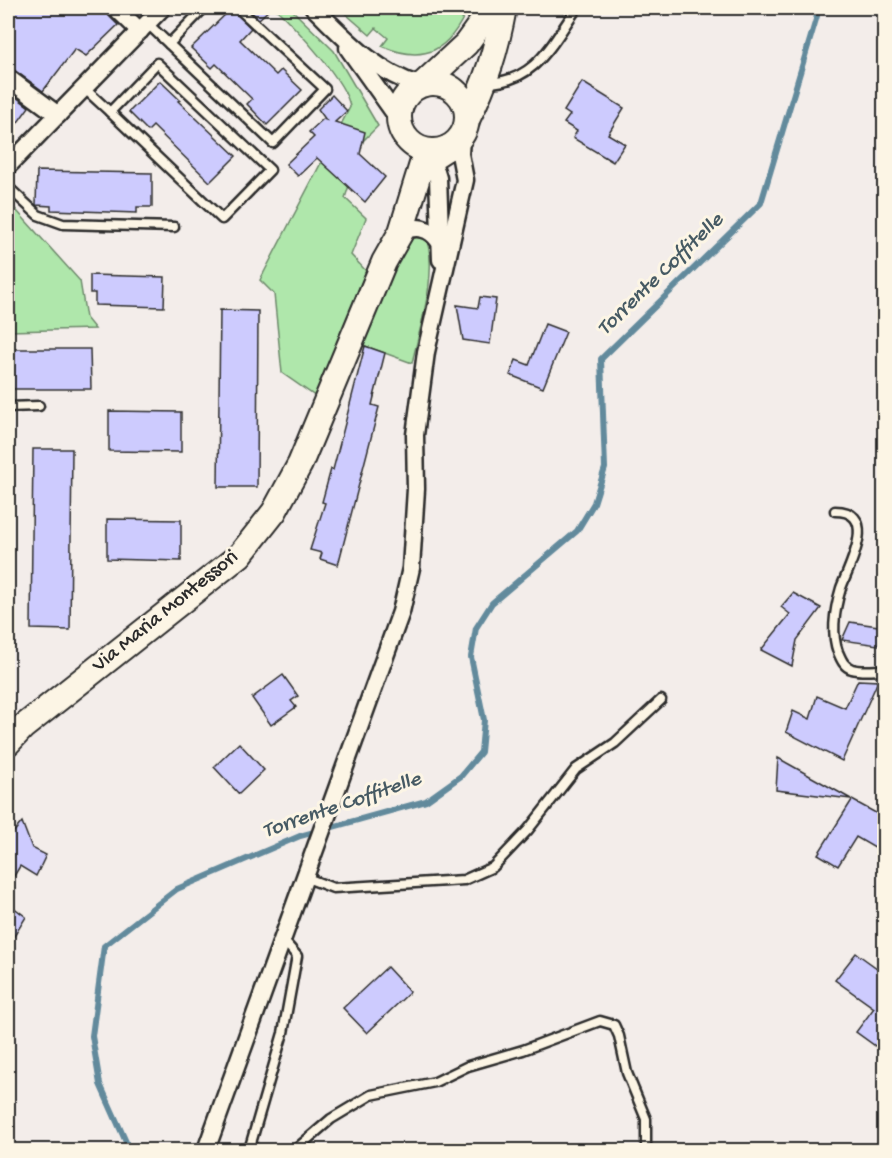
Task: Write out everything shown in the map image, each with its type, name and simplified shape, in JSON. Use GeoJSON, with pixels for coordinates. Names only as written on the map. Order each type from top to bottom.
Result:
{"type":"FeatureCollection","features":[{"type":"Feature","properties":{"kind":"street"},"geometry":{"type":"LineString","coordinates":[[116,8],[144,27]]}},
{"type":"Feature","properties":{"kind":"street"},"geometry":{"type":"LineString","coordinates":[[8,166],[162,8]]}},
{"type":"Feature","properties":{"kind":"street"},"geometry":{"type":"LineString","coordinates":[[314,8],[378,68],[400,80],[421,84],[440,83],[454,90],[464,102],[445,142],[438,177],[442,279]]}},
{"type":"Feature","properties":{"kind":"street"},"geometry":{"type":"LineString","coordinates":[[384,262],[404,186],[405,165],[399,123],[403,99],[466,44],[492,8]]}},
{"type":"Feature","properties":{"kind":"street"},"geometry":{"type":"LineString","coordinates":[[384,262],[401,232],[422,164],[445,142],[486,83],[496,52],[504,8]]}},
{"type":"Feature","properties":{"kind":"street"},"geometry":{"type":"LineString","coordinates":[[206,1150],[307,878],[401,612],[411,568],[416,489],[415,435],[426,352],[465,180],[460,154],[445,142],[405,138],[399,123],[358,65],[339,32]]}},
{"type":"Feature","properties":{"kind":"street"},"geometry":{"type":"LineString","coordinates":[[8,78],[58,115]]}},
{"type":"Feature","properties":{"kind":"street"},"geometry":{"type":"LineString","coordinates":[[401,232],[411,227],[423,228],[434,234],[439,241]]}},
{"type":"Feature","properties":{"kind":"street","name":"Via Maria Montessori"},"geometry":{"type":"LineString","coordinates":[[8,743],[23,727],[240,555],[274,512],[300,464],[384,262]]}},
{"type":"Feature","properties":{"kind":"lane"},"geometry":{"type":"LineString","coordinates":[[169,44],[204,8]]}},
{"type":"Feature","properties":{"kind":"lane"},"geometry":{"type":"LineString","coordinates":[[144,27],[169,44],[273,144],[325,89],[238,8]]}},
{"type":"Feature","properties":{"kind":"lane"},"geometry":{"type":"LineString","coordinates":[[486,83],[504,82],[524,74],[538,63],[578,8]]}},
{"type":"Feature","properties":{"kind":"lane"},"geometry":{"type":"LineString","coordinates":[[84,88],[222,219],[270,170],[157,63],[110,112]]}},
{"type":"Feature","properties":{"kind":"lane"},"geometry":{"type":"LineString","coordinates":[[8,187],[38,215],[63,224],[174,227]]}},
{"type":"Feature","properties":{"kind":"lane"},"geometry":{"type":"LineString","coordinates":[[8,407],[39,406]]}},
{"type":"Feature","properties":{"kind":"lane"},"geometry":{"type":"LineString","coordinates":[[835,511],[847,511],[855,515],[858,524],[853,561],[836,611],[834,638],[841,661],[851,669],[885,670]]}},
{"type":"Feature","properties":{"kind":"lane"},"geometry":{"type":"LineString","coordinates":[[307,878],[333,888],[464,880],[493,867],[528,830],[576,769],[615,743],[661,700]]}},
{"type":"Feature","properties":{"kind":"lane"},"geometry":{"type":"LineString","coordinates":[[249,1150],[283,1033],[297,956],[284,941]]}},
{"type":"Feature","properties":{"kind":"lane"},"geometry":{"type":"LineString","coordinates":[[294,1150],[331,1119],[371,1095],[435,1082],[468,1066],[523,1050],[600,1021],[614,1025],[619,1036],[627,1073],[646,1119],[646,1150]]}},
{"type":"Feature","properties":{"kind":"green space"},"geometry":{"type":"Polygon","coordinates":[[[275,8],[290,8],[334,51],[378,126],[363,141],[345,198],[366,218],[351,255],[366,271],[315,396],[282,373],[274,294],[260,280],[350,107],[347,96],[330,69],[275,8]]]}},
{"type":"Feature","properties":{"kind":"green space"},"geometry":{"type":"Polygon","coordinates":[[[339,8],[468,8],[453,34],[444,43],[435,50],[411,54],[382,46],[388,38],[376,28],[370,35],[339,8]]]}},
{"type":"Feature","properties":{"kind":"green space"},"geometry":{"type":"Polygon","coordinates":[[[8,201],[80,281],[86,318],[95,329],[8,331],[8,201]]]}},
{"type":"Feature","properties":{"kind":"green space"},"geometry":{"type":"Polygon","coordinates":[[[416,235],[426,239],[430,267],[426,301],[412,363],[360,344],[404,244],[416,235]]]}},
{"type":"Feature","properties":{"kind":"building"},"geometry":{"type":"Polygon","coordinates":[[[15,8],[106,8],[108,15],[118,25],[86,56],[75,49],[43,91],[8,68],[8,17],[15,8]]]}},
{"type":"Feature","properties":{"kind":"building"},"geometry":{"type":"Polygon","coordinates":[[[232,8],[251,28],[240,40],[276,75],[281,70],[302,90],[267,125],[247,104],[252,99],[216,64],[212,68],[191,48],[232,8]]]}},
{"type":"Feature","properties":{"kind":"building"},"geometry":{"type":"Polygon","coordinates":[[[247,8],[271,8],[259,19],[247,8]]]}},
{"type":"Feature","properties":{"kind":"building"},"geometry":{"type":"Polygon","coordinates":[[[160,81],[236,156],[210,182],[153,126],[148,131],[129,112],[160,81]]]}},
{"type":"Feature","properties":{"kind":"building"},"geometry":{"type":"Polygon","coordinates":[[[582,82],[624,108],[608,134],[625,144],[613,162],[573,138],[577,131],[564,123],[570,115],[564,111],[582,82]]]}},
{"type":"Feature","properties":{"kind":"building"},"geometry":{"type":"Polygon","coordinates":[[[8,91],[29,107],[8,136],[8,91]]]}},
{"type":"Feature","properties":{"kind":"building"},"geometry":{"type":"Polygon","coordinates":[[[332,95],[347,111],[335,122],[365,132],[360,154],[385,177],[365,202],[317,158],[298,176],[286,164],[314,137],[309,132],[323,119],[326,120],[318,109],[332,95]]]}},
{"type":"Feature","properties":{"kind":"building"},"geometry":{"type":"Polygon","coordinates":[[[37,171],[152,173],[152,207],[137,207],[137,213],[51,210],[51,206],[36,205],[37,171]]]}},
{"type":"Feature","properties":{"kind":"building"},"geometry":{"type":"Polygon","coordinates":[[[90,275],[165,277],[164,307],[95,305],[95,293],[90,293],[90,275]]]}},
{"type":"Feature","properties":{"kind":"building"},"geometry":{"type":"Polygon","coordinates":[[[480,297],[496,299],[490,344],[463,340],[457,305],[478,308],[480,297]]]}},
{"type":"Feature","properties":{"kind":"building"},"geometry":{"type":"Polygon","coordinates":[[[220,310],[258,311],[257,487],[218,487],[220,310]]]}},
{"type":"Feature","properties":{"kind":"building"},"geometry":{"type":"Polygon","coordinates":[[[545,324],[566,332],[543,388],[510,375],[516,360],[529,365],[545,324]]]}},
{"type":"Feature","properties":{"kind":"building"},"geometry":{"type":"Polygon","coordinates":[[[365,346],[385,353],[372,405],[379,407],[338,565],[320,559],[322,553],[310,550],[325,503],[322,502],[331,469],[333,470],[365,346]]]}},
{"type":"Feature","properties":{"kind":"building"},"geometry":{"type":"Polygon","coordinates":[[[8,349],[90,349],[91,389],[8,389],[8,349]]]}},
{"type":"Feature","properties":{"kind":"building"},"geometry":{"type":"Polygon","coordinates":[[[109,411],[181,412],[181,452],[109,451],[109,411]]]}},
{"type":"Feature","properties":{"kind":"building"},"geometry":{"type":"Polygon","coordinates":[[[33,449],[72,449],[70,630],[31,629],[33,449]]]}},
{"type":"Feature","properties":{"kind":"building"},"geometry":{"type":"Polygon","coordinates":[[[107,519],[181,520],[181,561],[107,559],[107,519]]]}},
{"type":"Feature","properties":{"kind":"building"},"geometry":{"type":"Polygon","coordinates":[[[793,593],[821,608],[797,640],[792,666],[761,650],[790,614],[781,607],[793,593]]]}},
{"type":"Feature","properties":{"kind":"building"},"geometry":{"type":"Polygon","coordinates":[[[850,622],[885,627],[885,646],[842,640],[850,622]]]}},
{"type":"Feature","properties":{"kind":"building"},"geometry":{"type":"Polygon","coordinates":[[[283,675],[298,696],[291,701],[296,707],[271,725],[252,698],[283,675]]]}},
{"type":"Feature","properties":{"kind":"building"},"geometry":{"type":"Polygon","coordinates":[[[858,680],[878,681],[842,761],[786,732],[793,711],[810,719],[817,696],[845,708],[858,680]]]}},
{"type":"Feature","properties":{"kind":"building"},"geometry":{"type":"Polygon","coordinates":[[[239,743],[264,770],[239,794],[214,767],[239,743]]]}},
{"type":"Feature","properties":{"kind":"building"},"geometry":{"type":"Polygon","coordinates":[[[778,758],[851,799],[776,790],[778,758]]]}},
{"type":"Feature","properties":{"kind":"building"},"geometry":{"type":"Polygon","coordinates":[[[852,800],[885,818],[885,854],[856,837],[838,866],[818,854],[852,800]]]}},
{"type":"Feature","properties":{"kind":"building"},"geometry":{"type":"Polygon","coordinates":[[[22,822],[32,848],[46,855],[36,876],[20,866],[8,886],[8,839],[22,822]]]}},
{"type":"Feature","properties":{"kind":"building"},"geometry":{"type":"Polygon","coordinates":[[[8,903],[26,917],[8,946],[8,903]]]}},
{"type":"Feature","properties":{"kind":"building"},"geometry":{"type":"Polygon","coordinates":[[[856,953],[885,974],[885,1053],[856,1032],[874,1008],[835,980],[856,953]]]}},
{"type":"Feature","properties":{"kind":"building"},"geometry":{"type":"Polygon","coordinates":[[[387,967],[410,992],[367,1033],[343,1008],[387,967]]]}},
{"type":"Feature","properties":{"kind":"waterway","name":"Torrente Coffitelle"},"geometry":{"type":"LineString","coordinates":[[126,1150],[126,1142],[100,1084],[92,1036],[104,946],[177,889],[300,836],[426,801],[461,776],[481,752],[484,720],[471,657],[476,628],[492,603],[577,531],[594,503],[605,468],[601,359],[761,203],[817,16],[816,8]]}}]}
